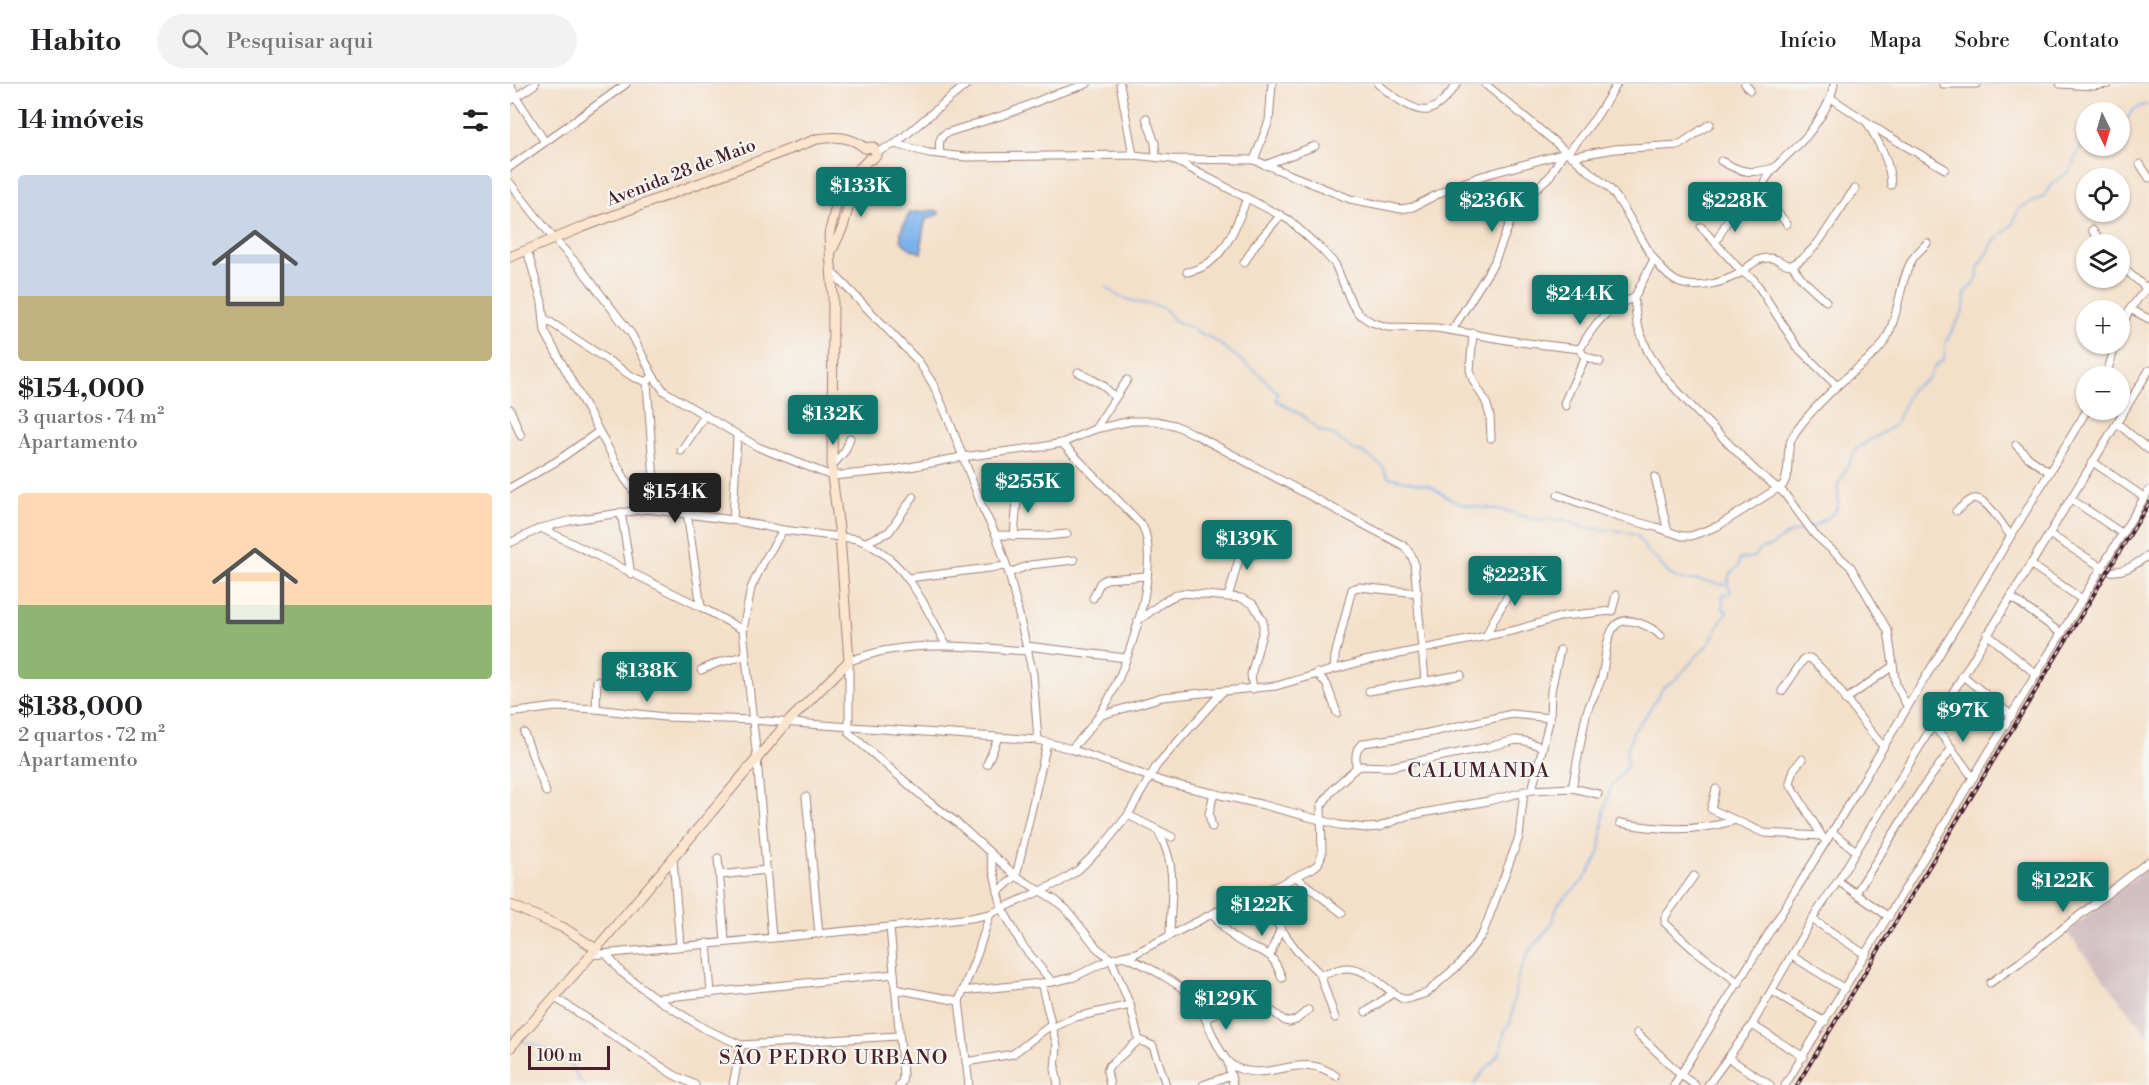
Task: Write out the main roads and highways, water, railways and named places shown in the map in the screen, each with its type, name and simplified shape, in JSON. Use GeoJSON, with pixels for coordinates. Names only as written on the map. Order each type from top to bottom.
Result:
{"type":"FeatureCollection","features":[{"type":"Feature","properties":{"kind":"water"},"geometry":{"type":"Polygon","coordinates":[[[935,210],[939,214],[926,219],[922,236],[922,253],[907,247],[901,239],[901,234],[910,213],[935,210]]]}},
{"type":"Feature","properties":{"kind":"waterway"},"geometry":{"type":"LineString","coordinates":[[2130,115],[2137,108],[2149,104]]}},
{"type":"Feature","properties":{"kind":"waterway"},"geometry":{"type":"LineString","coordinates":[[1812,527],[1833,514],[1838,507],[1838,485],[1856,449],[1895,425],[1911,389],[1929,378],[1934,367],[1944,359],[1946,341],[1964,310],[1965,293],[1975,282],[1978,267],[1994,241],[2012,225],[2019,208],[2043,197],[2055,181],[2070,171],[2076,156]]}},
{"type":"Feature","properties":{"kind":"waterway"},"geometry":{"type":"LineString","coordinates":[[1106,287],[1118,296],[1158,306],[1166,310],[1172,319],[1213,339],[1260,375],[1278,393],[1276,400],[1303,416],[1318,430],[1334,435],[1353,450],[1364,453],[1383,467],[1388,477],[1430,486],[1455,502],[1470,506],[1504,510],[1531,519],[1564,520],[1585,528],[1621,531],[1637,536],[1650,555],[1669,574],[1681,580],[1698,580],[1725,585]]}},
{"type":"Feature","properties":{"kind":"waterway"},"geometry":{"type":"LineString","coordinates":[[1474,1085],[1500,1053],[1505,1030],[1511,1021],[1517,979],[1528,953],[1551,925],[1558,904],[1583,881],[1596,861],[1600,850],[1604,812],[1612,784],[1627,766],[1627,748],[1632,733],[1663,688],[1675,680],[1709,643],[1727,611],[1723,609],[1723,594],[1731,591],[1728,578],[1738,567],[1740,559],[1755,557],[1760,549],[1771,546],[1788,534],[1807,529]]}},
{"type":"Feature","properties":{"kind":"waterway"},"geometry":{"type":"LineString","coordinates":[[524,1042],[543,1048],[565,1060],[584,1085]]}},
{"type":"Feature","properties":{"kind":"railway"},"geometry":{"type":"LineString","coordinates":[[1797,1085],[2149,503]]}},
{"type":"Feature","properties":{"kind":"district","name":"CALUMANDA"},"geometry":{"type":"Point","coordinates":[1479,770]}},
{"type":"Feature","properties":{"kind":"district","name":"SÃO PEDRO URBANO"},"geometry":{"type":"Point","coordinates":[834,1057]}}]}
